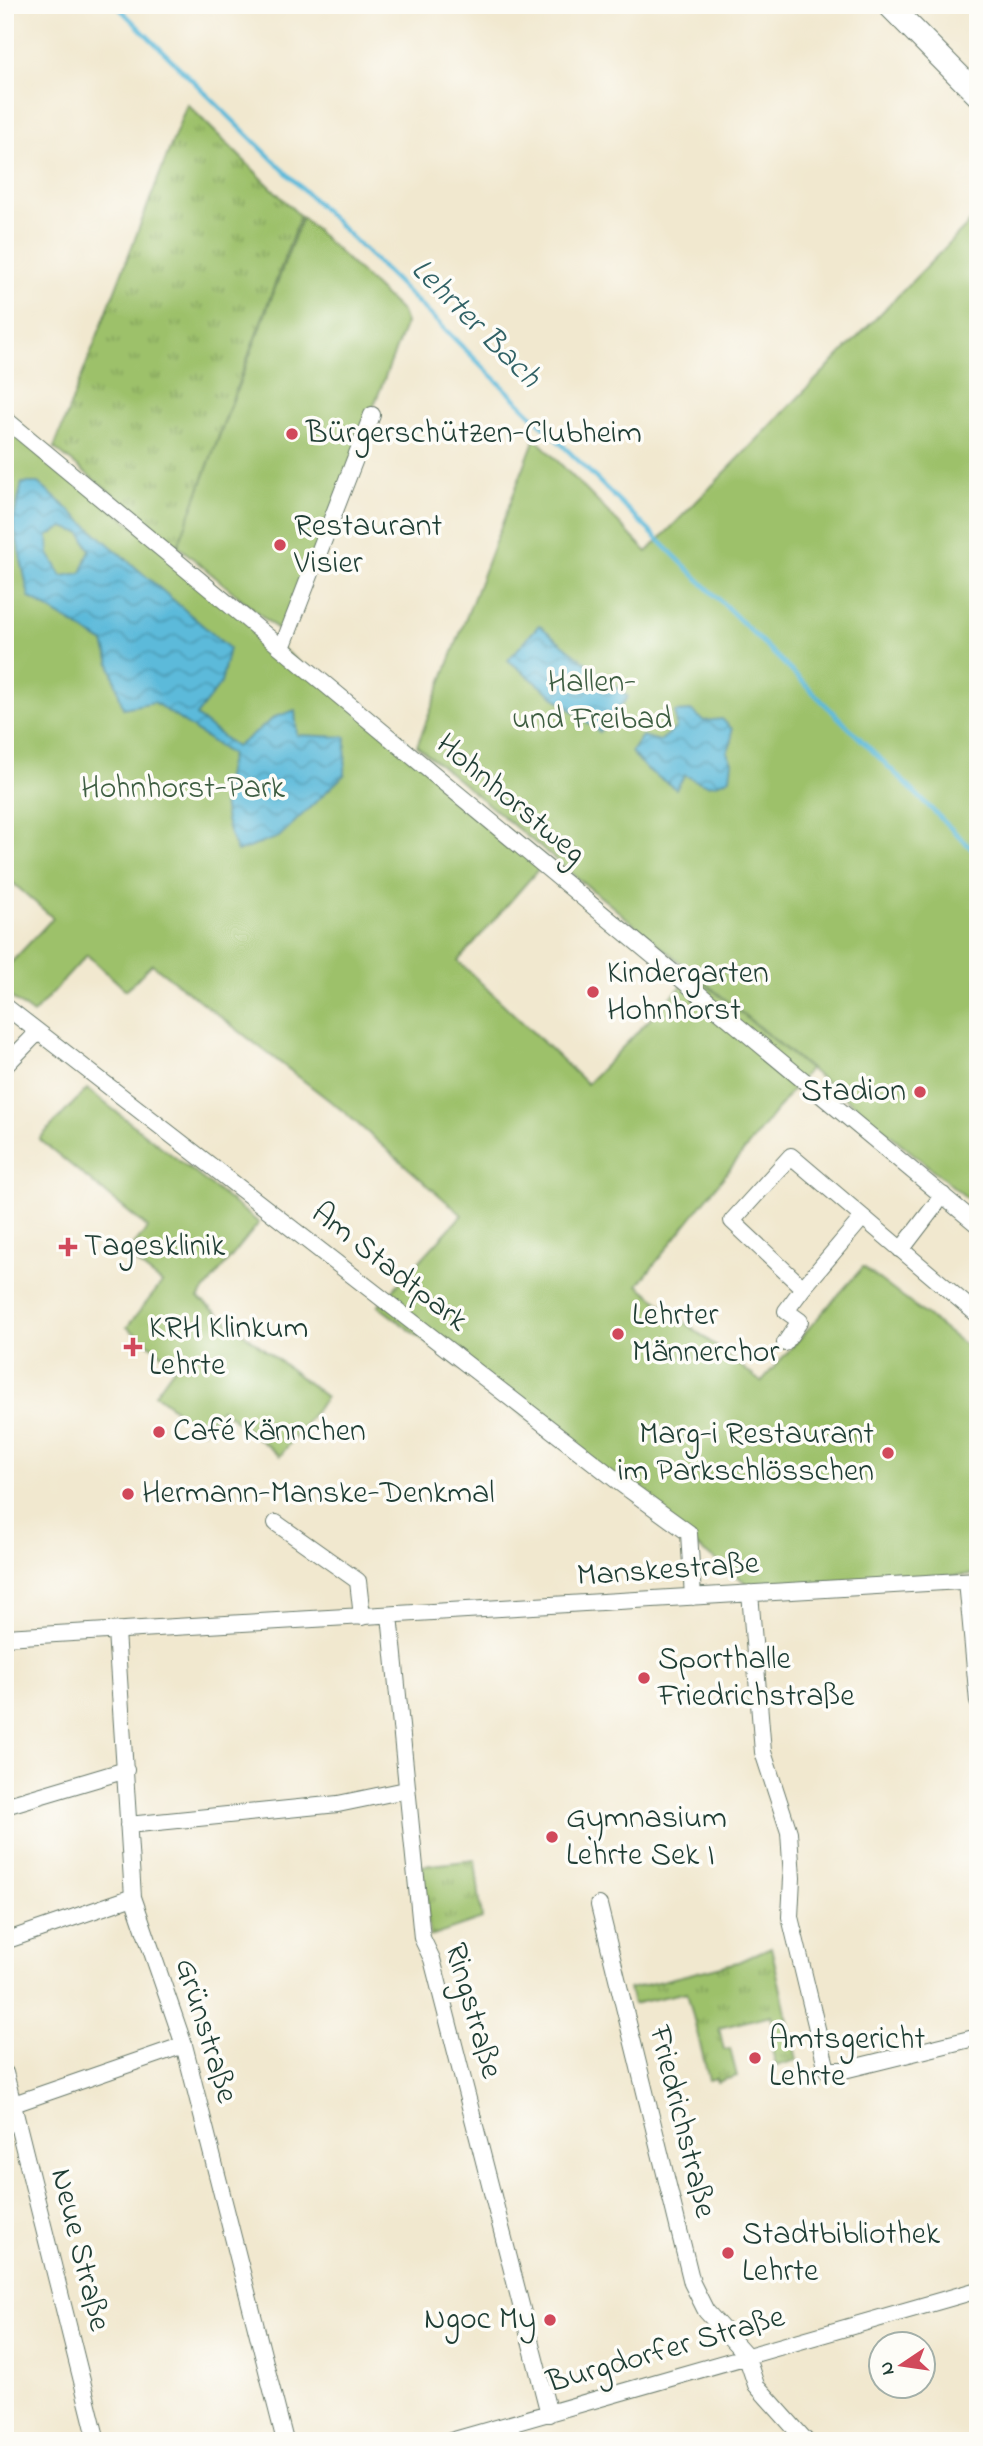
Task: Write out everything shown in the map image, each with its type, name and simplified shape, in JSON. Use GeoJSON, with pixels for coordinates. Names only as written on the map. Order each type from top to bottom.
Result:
{"type":"FeatureCollection","features":[{"type":"Feature","properties":{"kind":"street"},"geometry":{"type":"LineString","coordinates":[[889,5],[978,95]]}},
{"type":"Feature","properties":{"kind":"street"},"geometry":{"type":"LineString","coordinates":[[282,648],[372,415]]}},
{"type":"Feature","properties":{"kind":"street","name":"Hohnhorstweg"},"geometry":{"type":"LineString","coordinates":[[5,419],[939,1200],[978,1225]]}},
{"type":"Feature","properties":{"kind":"street","name":"Am Stadtpark"},"geometry":{"type":"LineString","coordinates":[[5,1006],[620,1483],[689,1533],[693,1597]]}},
{"type":"Feature","properties":{"kind":"street"},"geometry":{"type":"LineString","coordinates":[[5,1066],[38,1032]]}},
{"type":"Feature","properties":{"kind":"street"},"geometry":{"type":"LineString","coordinates":[[803,1288],[732,1222],[790,1156],[978,1315]]}},
{"type":"Feature","properties":{"kind":"street"},"geometry":{"type":"LineString","coordinates":[[901,1250],[939,1200]]}},
{"type":"Feature","properties":{"kind":"street"},"geometry":{"type":"LineString","coordinates":[[785,1343],[800,1321],[786,1311],[863,1217]]}},
{"type":"Feature","properties":{"kind":"street"},"geometry":{"type":"LineString","coordinates":[[276,1523],[358,1581],[362,1617]]}},
{"type":"Feature","properties":{"kind":"street"},"geometry":{"type":"LineString","coordinates":[[972,1581],[978,1702]]}},
{"type":"Feature","properties":{"kind":"street","name":"Manskestraße"},"geometry":{"type":"LineString","coordinates":[[5,1637],[972,1581]]}},
{"type":"Feature","properties":{"kind":"street"},"geometry":{"type":"LineString","coordinates":[[750,1593],[763,1752],[789,1832],[792,1878],[790,1917],[827,2070],[844,2070],[978,2037]]}},
{"type":"Feature","properties":{"kind":"street","name":"Ringstraße"},"geometry":{"type":"LineString","coordinates":[[390,1615],[422,1938],[432,1959],[549,2414]]}},
{"type":"Feature","properties":{"kind":"street","name":"Grünstraße"},"geometry":{"type":"LineString","coordinates":[[116,1631],[133,1897],[184,2045],[285,2441]]}},
{"type":"Feature","properties":{"kind":"street"},"geometry":{"type":"LineString","coordinates":[[5,1806],[126,1770]]}},
{"type":"Feature","properties":{"kind":"street"},"geometry":{"type":"LineString","coordinates":[[128,1825],[338,1804],[406,1790]]}},
{"type":"Feature","properties":{"kind":"street"},"geometry":{"type":"LineString","coordinates":[[5,1941],[133,1897]]}},
{"type":"Feature","properties":{"kind":"street","name":"Friedrichstraße"},"geometry":{"type":"LineString","coordinates":[[599,1905],[692,2283],[706,2311],[746,2355],[756,2385],[802,2439]]}},
{"type":"Feature","properties":{"kind":"street"},"geometry":{"type":"LineString","coordinates":[[10,2106],[184,2045]]}},
{"type":"Feature","properties":{"kind":"street","name":"Neue Straße"},"geometry":{"type":"LineString","coordinates":[[5,2073],[10,2106],[97,2441]]}},
{"type":"Feature","properties":{"kind":"street","name":"Burgdorfer Straße"},"geometry":{"type":"LineString","coordinates":[[451,2441],[978,2290]]}},
{"type":"Feature","properties":{"kind":"green space"},"geometry":{"type":"Polygon","coordinates":[[[187,104],[300,216],[178,546],[54,448],[187,104]]]}},
{"type":"Feature","properties":{"kind":"green space","name":"Hallen- und Freibad"},"geometry":{"type":"Polygon","coordinates":[[[978,214],[978,1207],[417,746],[535,438],[647,552],[978,214]]]}},
{"type":"Feature","properties":{"kind":"green space","name":"Bürgerschützen-Clubheim"},"geometry":{"type":"Polygon","coordinates":[[[302,217],[402,312],[406,323],[287,630],[281,632],[178,546],[302,217]]]}},
{"type":"Feature","properties":{"kind":"green space","name":"Hohnhorst-Park"},"geometry":{"type":"Polygon","coordinates":[[[5,420],[543,864],[458,961],[587,1084],[684,984],[691,972],[809,1069],[638,1285],[761,1382],[863,1267],[978,1355],[978,1574],[754,1589],[378,1306],[462,1215],[343,1111],[152,964],[126,990],[87,955],[33,1014],[5,993],[5,969],[53,918],[5,876],[5,420]]]}},
{"type":"Feature","properties":{"kind":"green space"},"geometry":{"type":"Polygon","coordinates":[[[87,1089],[259,1223],[198,1298],[326,1397],[280,1456],[221,1409],[203,1431],[155,1394],[176,1365],[127,1327],[162,1283],[126,1255],[148,1228],[39,1139],[87,1089]]]}},
{"type":"Feature","properties":{"kind":"green space"},"geometry":{"type":"Polygon","coordinates":[[[475,1860],[482,1919],[430,1937],[422,1866],[475,1860]]]}},
{"type":"Feature","properties":{"kind":"green space"},"geometry":{"type":"Polygon","coordinates":[[[771,1947],[797,2060],[776,2066],[770,2041],[777,2039],[771,2015],[719,2028],[724,2050],[730,2049],[737,2076],[717,2082],[716,2078],[709,2080],[687,1992],[633,2004],[629,1989],[738,1962],[771,1947]]]}},
{"type":"Feature","properties":{"kind":"water"},"geometry":{"type":"Polygon","coordinates":[[[22,483],[38,483],[229,648],[221,683],[196,716],[236,747],[275,717],[295,710],[297,735],[346,737],[345,774],[279,837],[237,852],[227,826],[224,804],[225,782],[231,755],[154,702],[123,708],[104,643],[29,597],[13,522],[22,483]],[[63,527],[48,536],[49,554],[62,576],[81,573],[90,550],[81,533],[63,527]]]}},
{"type":"Feature","properties":{"kind":"water"},"geometry":{"type":"Polygon","coordinates":[[[539,625],[628,697],[599,732],[508,660],[539,625]]]}},
{"type":"Feature","properties":{"kind":"water"},"geometry":{"type":"Polygon","coordinates":[[[692,711],[704,721],[722,719],[732,729],[732,741],[727,752],[732,762],[730,778],[712,785],[685,775],[676,789],[646,769],[631,752],[642,736],[660,741],[676,728],[675,712],[692,711]]]}},
{"type":"Feature","properties":{"kind":"waterway","name":"Lehrter Bach"},"geometry":{"type":"LineString","coordinates":[[116,5],[978,855]]}},
{"type":"Feature","properties":{"kind":"place","name":"Bürgerschützen-Clubheim"},"geometry":{"type":"Point","coordinates":[292,434]}},
{"type":"Feature","properties":{"kind":"place","name":"Restaurant Visier"},"geometry":{"type":"Point","coordinates":[280,545]}},
{"type":"Feature","properties":{"kind":"place","name":"Kindergarten Hohnhorst"},"geometry":{"type":"Point","coordinates":[593,992]}},
{"type":"Feature","properties":{"kind":"place","name":"Stadion"},"geometry":{"type":"Point","coordinates":[920,1092]}},
{"type":"Feature","properties":{"kind":"place","name":"Tagesklinik"},"geometry":{"type":"Point","coordinates":[68,1247]}},
{"type":"Feature","properties":{"kind":"place","name":"Lehrter Männerchor"},"geometry":{"type":"Point","coordinates":[618,1334]}},
{"type":"Feature","properties":{"kind":"place","name":"KRH Klinkum Lehrte"},"geometry":{"type":"Point","coordinates":[133,1347]}},
{"type":"Feature","properties":{"kind":"place","name":"Café Kännchen"},"geometry":{"type":"Point","coordinates":[159,1432]}},
{"type":"Feature","properties":{"kind":"place","name":"Marg-i Restaurant im Parkschlösschen"},"geometry":{"type":"Point","coordinates":[888,1453]}},
{"type":"Feature","properties":{"kind":"place","name":"Hermann-Manske-Denkmal"},"geometry":{"type":"Point","coordinates":[128,1494]}},
{"type":"Feature","properties":{"kind":"place","name":"Sporthalle Friedrichstraße"},"geometry":{"type":"Point","coordinates":[644,1678]}},
{"type":"Feature","properties":{"kind":"place","name":"Gymnasium Lehrte Sek I"},"geometry":{"type":"Point","coordinates":[552,1837]}},
{"type":"Feature","properties":{"kind":"place","name":"Amtsgericht Lehrte"},"geometry":{"type":"Point","coordinates":[755,2058]}},
{"type":"Feature","properties":{"kind":"place","name":"Stadtbibliothek Lehrte"},"geometry":{"type":"Point","coordinates":[728,2253]}},
{"type":"Feature","properties":{"kind":"place","name":"Ngoc My"},"geometry":{"type":"Point","coordinates":[550,2320]}}]}
